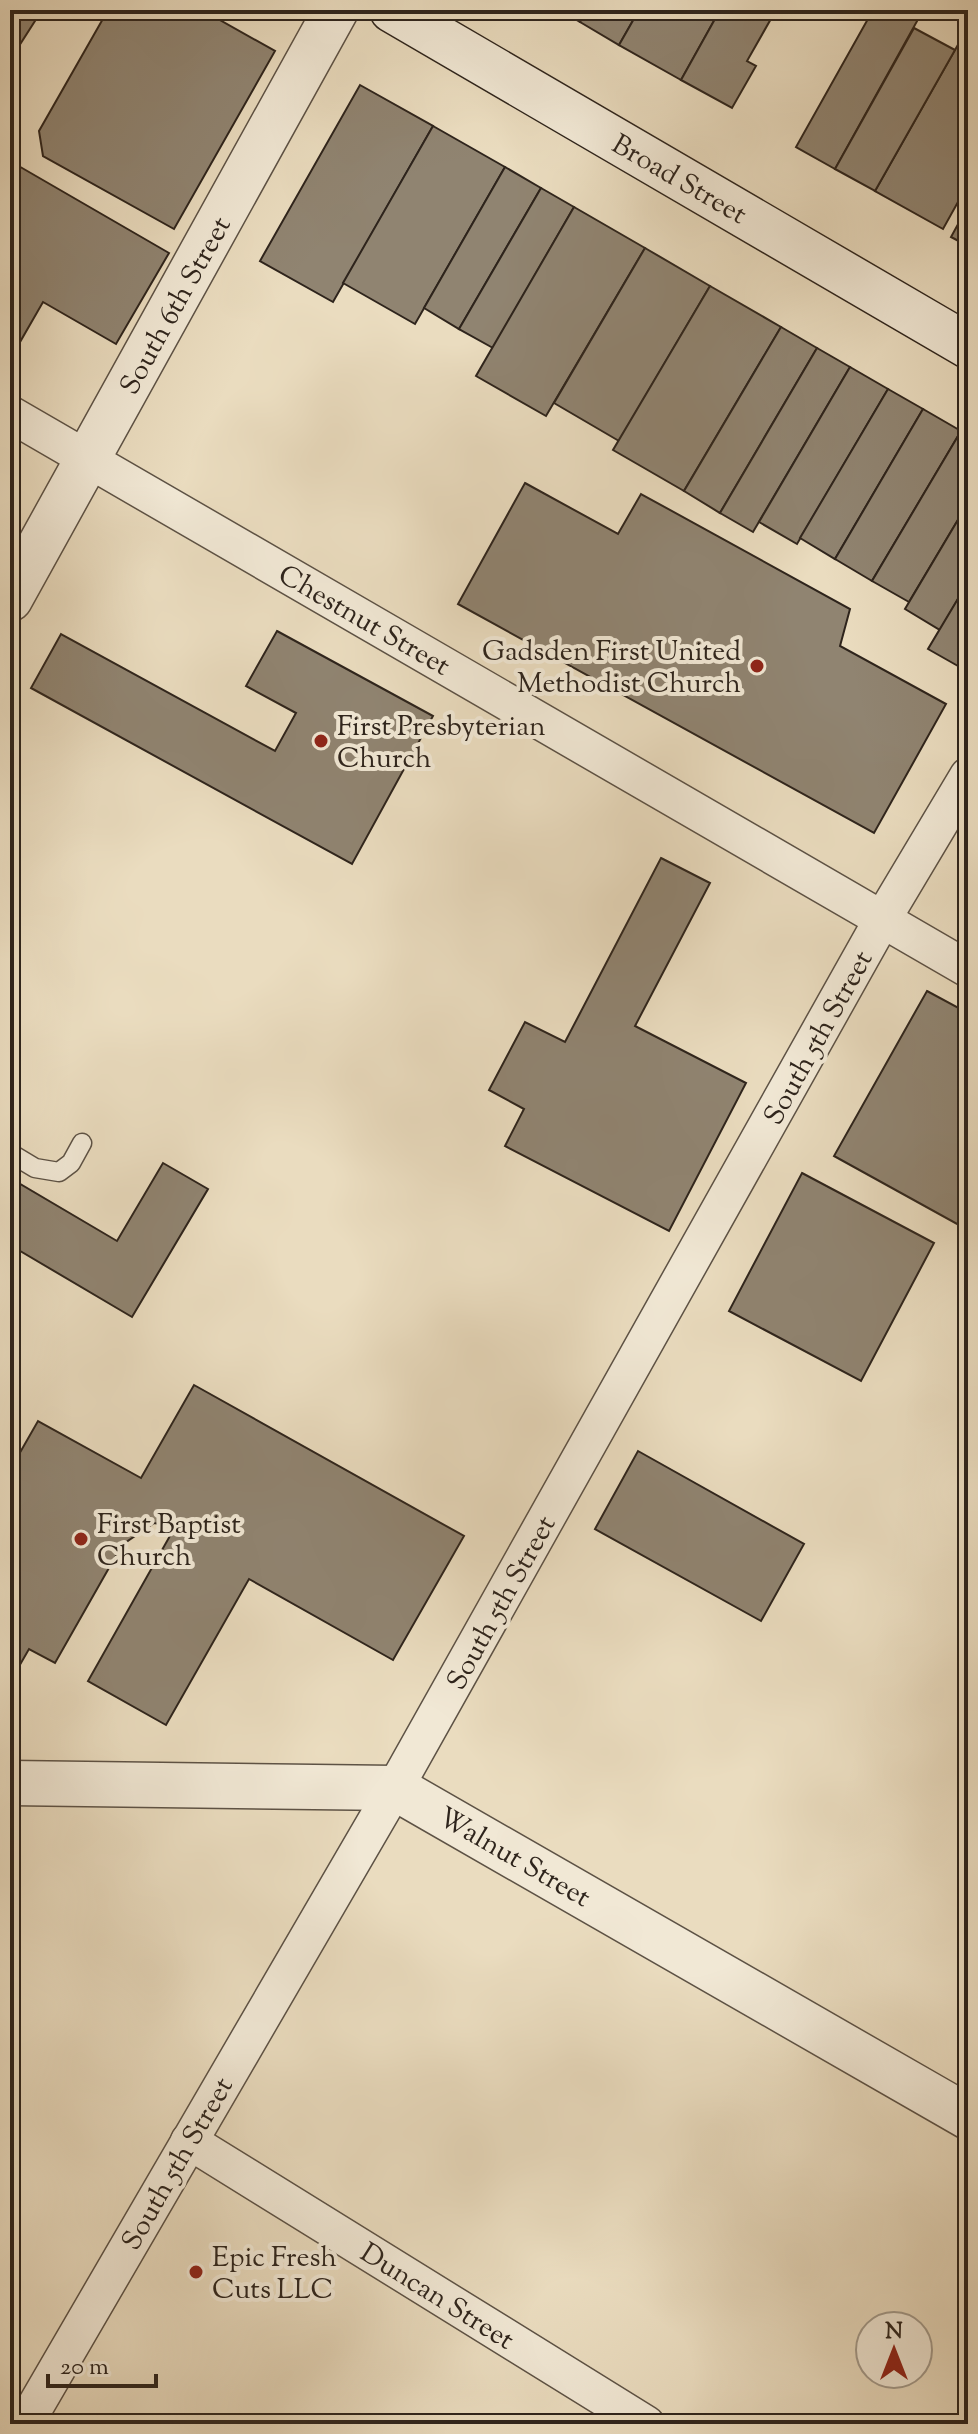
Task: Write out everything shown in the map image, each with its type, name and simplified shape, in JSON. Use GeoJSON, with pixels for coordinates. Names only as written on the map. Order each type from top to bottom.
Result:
{"type":"FeatureCollection","features":[{"type":"Feature","properties":{"kind":"street","name":"South 6th Street"},"geometry":{"type":"LineString","coordinates":[[10,599],[336,10]]}},
{"type":"Feature","properties":{"kind":"street","name":"Broad Street"},"geometry":{"type":"LineString","coordinates":[[392,10],[968,346]]}},
{"type":"Feature","properties":{"kind":"street","name":"Chestnut Street"},"geometry":{"type":"LineString","coordinates":[[10,414],[968,969]]}},
{"type":"Feature","properties":{"kind":"street","name":"South 5th Street"},"geometry":{"type":"LineString","coordinates":[[25,2424],[395,1788],[882,920],[968,776]]}},
{"type":"Feature","properties":{"kind":"street","name":"Walnut Street"},"geometry":{"type":"LineString","coordinates":[[10,1783],[395,1788],[968,2117]]}},
{"type":"Feature","properties":{"kind":"street","name":"Duncan Street"},"geometry":{"type":"LineString","coordinates":[[189,2141],[646,2424]]}},
{"type":"Feature","properties":{"kind":"lane"},"geometry":{"type":"LineString","coordinates":[[10,1153],[35,1168],[59,1172],[71,1163],[82,1143]]}},
{"type":"Feature","properties":{"kind":"building"},"geometry":{"type":"Polygon","coordinates":[[[10,10],[42,10],[10,60],[10,10]]]}},
{"type":"Feature","properties":{"kind":"building"},"geometry":{"type":"Polygon","coordinates":[[[108,10],[202,10],[275,51],[174,229],[43,156],[39,131],[108,10]]]}},
{"type":"Feature","properties":{"kind":"building"},"geometry":{"type":"Polygon","coordinates":[[[559,10],[587,10],[580,22],[559,10]]]}},
{"type":"Feature","properties":{"kind":"building"},"geometry":{"type":"Polygon","coordinates":[[[587,10],[639,10],[619,45],[580,22],[587,10]]]}},
{"type":"Feature","properties":{"kind":"building"},"geometry":{"type":"Polygon","coordinates":[[[639,10],[720,10],[681,80],[619,45],[639,10]]]}},
{"type":"Feature","properties":{"kind":"building"},"geometry":{"type":"Polygon","coordinates":[[[720,10],[776,10],[747,61],[756,66],[732,108],[681,80],[720,10]]]}},
{"type":"Feature","properties":{"kind":"building"},"geometry":{"type":"Polygon","coordinates":[[[873,10],[913,10],[921,14],[835,169],[796,147],[873,10]]]}},
{"type":"Feature","properties":{"kind":"building"},"geometry":{"type":"Polygon","coordinates":[[[968,27],[968,184],[943,229],[875,191],[968,27]]]}},
{"type":"Feature","properties":{"kind":"building"},"geometry":{"type":"Polygon","coordinates":[[[914,28],[955,50],[875,191],[835,169],[914,28]]]}},
{"type":"Feature","properties":{"kind":"building"},"geometry":{"type":"Polygon","coordinates":[[[360,85],[433,126],[333,302],[260,261],[360,85]]]}},
{"type":"Feature","properties":{"kind":"building"},"geometry":{"type":"Polygon","coordinates":[[[433,126],[505,167],[415,324],[343,283],[433,126]]]}},
{"type":"Feature","properties":{"kind":"building"},"geometry":{"type":"Polygon","coordinates":[[[10,161],[169,253],[116,344],[43,302],[20,342],[10,336],[10,161]]]}},
{"type":"Feature","properties":{"kind":"building"},"geometry":{"type":"Polygon","coordinates":[[[505,167],[541,188],[459,329],[424,308],[505,167]]]}},
{"type":"Feature","properties":{"kind":"building"},"geometry":{"type":"Polygon","coordinates":[[[541,188],[574,207],[493,348],[459,329],[541,188]]]}},
{"type":"Feature","properties":{"kind":"building"},"geometry":{"type":"Polygon","coordinates":[[[968,206],[968,246],[951,237],[968,206]]]}},
{"type":"Feature","properties":{"kind":"building"},"geometry":{"type":"Polygon","coordinates":[[[574,207],[645,248],[546,416],[476,376],[574,207]]]}},
{"type":"Feature","properties":{"kind":"building"},"geometry":{"type":"Polygon","coordinates":[[[645,248],[710,286],[619,441],[554,403],[645,248]]]}},
{"type":"Feature","properties":{"kind":"building"},"geometry":{"type":"Polygon","coordinates":[[[710,286],[781,327],[684,491],[613,450],[710,286]]]}},
{"type":"Feature","properties":{"kind":"building"},"geometry":{"type":"Polygon","coordinates":[[[781,327],[817,348],[720,513],[684,491],[781,327]]]}},
{"type":"Feature","properties":{"kind":"building"},"geometry":{"type":"Polygon","coordinates":[[[817,348],[850,367],[753,532],[720,513],[817,348]]]}},
{"type":"Feature","properties":{"kind":"building"},"geometry":{"type":"Polygon","coordinates":[[[850,367],[888,389],[797,544],[759,522],[850,367]]]}},
{"type":"Feature","properties":{"kind":"building"},"geometry":{"type":"Polygon","coordinates":[[[888,389],[923,409],[835,559],[800,538],[888,389]]]}},
{"type":"Feature","properties":{"kind":"building"},"geometry":{"type":"Polygon","coordinates":[[[923,409],[961,431],[872,581],[835,559],[923,409]]]}},
{"type":"Feature","properties":{"kind":"building"},"geometry":{"type":"Polygon","coordinates":[[[961,431],[968,436],[968,503],[909,602],[872,581],[961,431]]]}},
{"type":"Feature","properties":{"kind":"building"},"geometry":{"type":"Polygon","coordinates":[[[525,483],[618,534],[641,494],[850,609],[840,646],[946,704],[874,833],[458,604],[525,483]]]}},
{"type":"Feature","properties":{"kind":"building"},"geometry":{"type":"Polygon","coordinates":[[[968,503],[968,582],[940,630],[905,609],[968,503]]]}},
{"type":"Feature","properties":{"kind":"building"},"geometry":{"type":"Polygon","coordinates":[[[968,582],[968,665],[965,670],[928,649],[968,582]]]}},
{"type":"Feature","properties":{"kind":"building"},"geometry":{"type":"Polygon","coordinates":[[[277,631],[433,716],[352,864],[31,688],[61,634],[275,751],[296,713],[246,686],[277,631]]]}},
{"type":"Feature","properties":{"kind":"building"},"geometry":{"type":"Polygon","coordinates":[[[661,858],[710,883],[635,1026],[746,1083],[669,1231],[505,1146],[524,1109],[489,1090],[525,1022],[565,1042],[661,858]]]}},
{"type":"Feature","properties":{"kind":"building"},"geometry":{"type":"Polygon","coordinates":[[[927,991],[968,1013],[968,1230],[834,1156],[927,991]]]}},
{"type":"Feature","properties":{"kind":"building"},"geometry":{"type":"Polygon","coordinates":[[[163,1163],[208,1189],[132,1317],[10,1245],[10,1178],[117,1241],[163,1163]]]}},
{"type":"Feature","properties":{"kind":"building"},"geometry":{"type":"Polygon","coordinates":[[[802,1173],[934,1243],[861,1381],[729,1311],[802,1173]]]}},
{"type":"Feature","properties":{"kind":"building"},"geometry":{"type":"Polygon","coordinates":[[[194,1385],[464,1536],[393,1660],[249,1579],[166,1725],[88,1681],[175,1527],[154,1523],[122,1545],[55,1663],[29,1649],[10,1682],[10,1470],[38,1421],[141,1478],[194,1385]]]}},
{"type":"Feature","properties":{"kind":"building"},"geometry":{"type":"Polygon","coordinates":[[[638,1451],[804,1544],[761,1621],[595,1529],[638,1451]]]}},
{"type":"Feature","properties":{"kind":"place","name":"Gadsden First United Methodist Church"},"geometry":{"type":"Point","coordinates":[757,666]}},
{"type":"Feature","properties":{"kind":"place","name":"First Presbyterian Church"},"geometry":{"type":"Point","coordinates":[321,741]}},
{"type":"Feature","properties":{"kind":"place","name":"First Baptist Church"},"geometry":{"type":"Point","coordinates":[81,1539]}},
{"type":"Feature","properties":{"kind":"place","name":"Epic Fresh Cuts LLC"},"geometry":{"type":"Point","coordinates":[196,2272]}}]}
